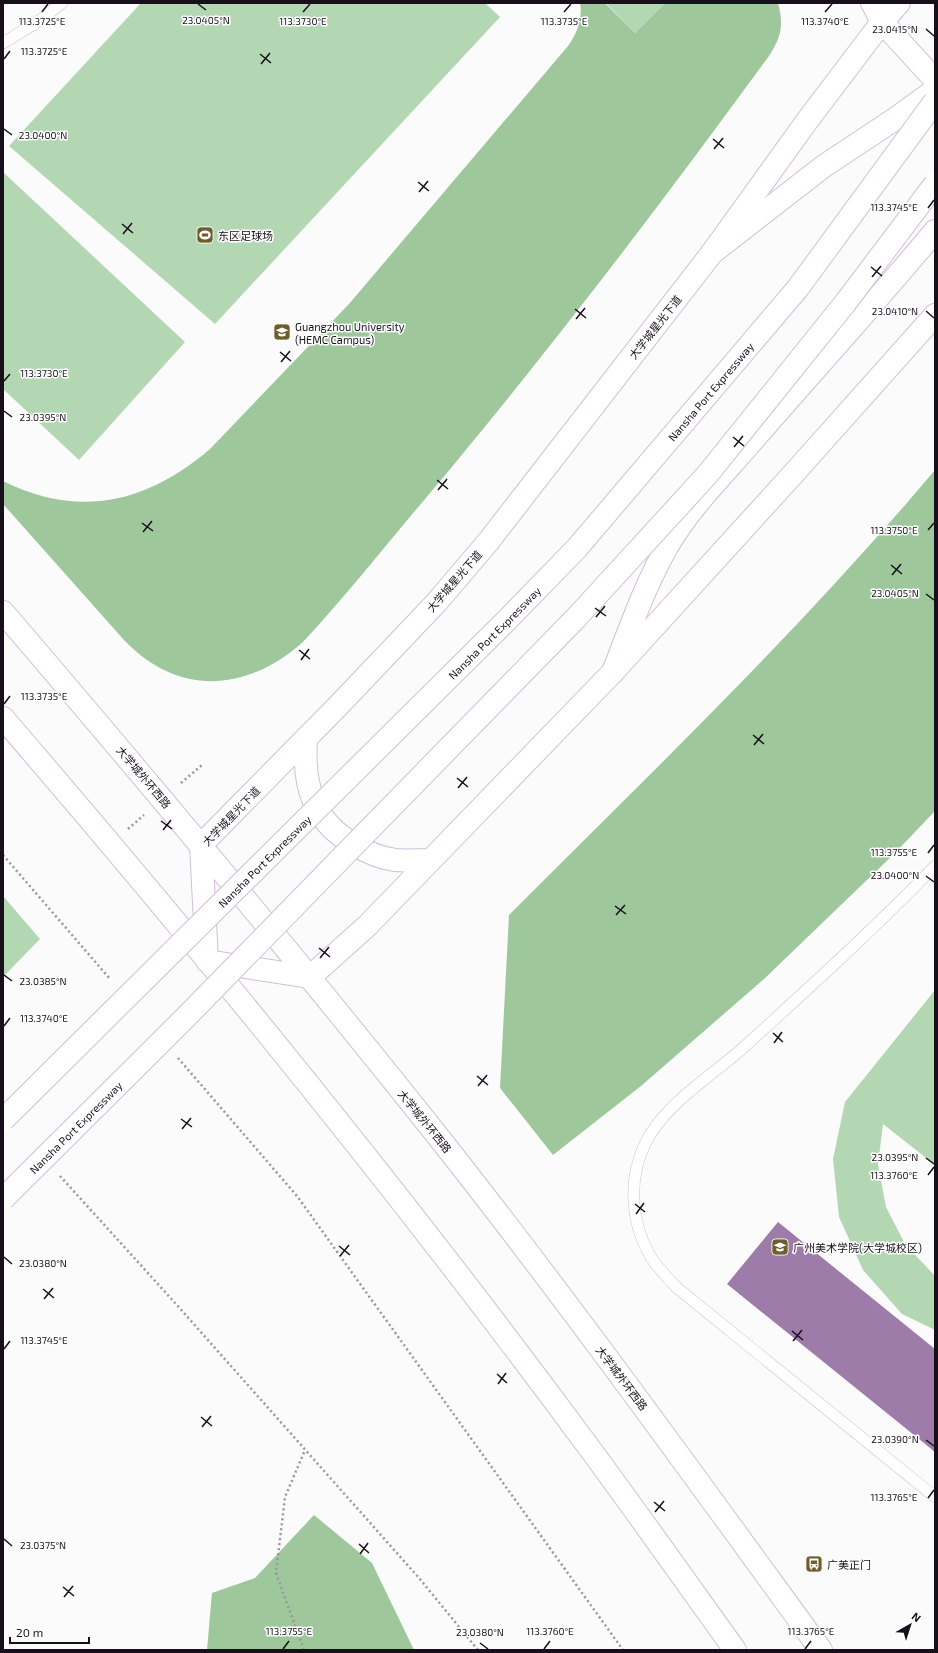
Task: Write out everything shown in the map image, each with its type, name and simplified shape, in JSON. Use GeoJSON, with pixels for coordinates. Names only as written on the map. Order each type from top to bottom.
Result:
{"type":"FeatureCollection","features":[{"type":"Feature","properties":{"kind":"main road"},"geometry":{"type":"LineString","coordinates":[[872,3],[882,22],[935,80]]}},
{"type":"Feature","properties":{"kind":"main road","name":"大学城星光下道"},"geometry":{"type":"LineString","coordinates":[[207,961],[201,845],[436,603],[488,542],[712,253],[807,121],[882,22],[899,3]]}},
{"type":"Feature","properties":{"kind":"main road"},"geometry":{"type":"LineString","coordinates":[[712,253],[824,166],[895,120],[935,90]]}},
{"type":"Feature","properties":{"kind":"main road","name":"Nansha Port Expressway"},"geometry":{"type":"LineString","coordinates":[[3,1120],[507,620],[577,548],[798,288],[935,101]]}},
{"type":"Feature","properties":{"kind":"main road","name":"Nansha Port Expressway"},"geometry":{"type":"LineString","coordinates":[[3,1199],[202,1001],[576,618],[707,475],[846,302],[935,184]]}},
{"type":"Feature","properties":{"kind":"main road"},"geometry":{"type":"LineString","coordinates":[[613,672],[653,573],[669,544],[687,517],[876,302],[935,232]]}},
{"type":"Feature","properties":{"kind":"main road"},"geometry":{"type":"LineString","coordinates":[[207,961],[310,977],[367,926],[429,860],[613,672],[796,472],[933,319]]}},
{"type":"Feature","properties":{"kind":"main road","name":"大学城外环西路"},"geometry":{"type":"LineString","coordinates":[[3,612],[201,845],[310,977],[445,1146],[650,1414],[821,1650]]}},
{"type":"Feature","properties":{"kind":"main road"},"geometry":{"type":"LineString","coordinates":[[3,718],[207,961],[390,1188],[595,1456],[735,1650]]}},
{"type":"Feature","properties":{"kind":"main road"},"geometry":{"type":"LineString","coordinates":[[306,738],[306,777],[311,797],[321,817],[343,839],[369,854],[396,860],[429,860]]}},
{"type":"Feature","properties":{"kind":"lane"},"geometry":{"type":"LineString","coordinates":[[3,43],[36,23],[62,3]]}},
{"type":"Feature","properties":{"kind":"lane"},"geometry":{"type":"LineString","coordinates":[[935,866],[781,1014],[673,1106],[656,1126],[645,1144],[638,1166],[634,1188],[635,1213],[643,1241],[655,1262],[676,1287],[935,1497]]}},
{"type":"Feature","properties":{"kind":"path"},"geometry":{"type":"LineString","coordinates":[[3,855],[112,981]]}},
{"type":"Feature","properties":{"kind":"path"},"geometry":{"type":"LineString","coordinates":[[174,1053],[297,1196],[623,1650]]}},
{"type":"Feature","properties":{"kind":"path"},"geometry":{"type":"LineString","coordinates":[[57,1173],[176,1304],[418,1578],[478,1650]]}},
{"type":"Feature","properties":{"kind":"path"},"geometry":{"type":"LineString","coordinates":[[304,1650],[276,1573],[284,1497],[305,1450]]}},
{"type":"Feature","properties":{"kind":"green space","name":"东区足球场"},"geometry":{"type":"Polygon","coordinates":[[[141,3],[485,3],[500,17],[215,324],[9,146],[141,3]]]}},
{"type":"Feature","properties":{"kind":"green space"},"geometry":{"type":"Polygon","coordinates":[[[580,3],[605,3],[635,33],[665,3],[778,3],[781,25],[779,37],[769,56],[644,225],[470,445],[350,589],[303,642],[281,659],[259,671],[236,678],[213,681],[190,679],[167,671],[145,659],[124,640],[3,504],[3,481],[31,493],[59,500],[85,502],[111,500],[137,493],[162,482],[186,467],[210,449],[349,304],[568,46],[574,36],[580,20],[580,3]]]}},
{"type":"Feature","properties":{"kind":"green space"},"geometry":{"type":"Polygon","coordinates":[[[606,3],[665,3],[635,33],[606,3]]]}},
{"type":"Feature","properties":{"kind":"green space"},"geometry":{"type":"Polygon","coordinates":[[[3,172],[185,342],[79,460],[3,389],[3,172]]]}},
{"type":"Feature","properties":{"kind":"green space"},"geometry":{"type":"Polygon","coordinates":[[[935,470],[935,811],[894,854],[764,979],[641,1086],[553,1155],[500,1088],[509,915],[673,752],[780,642],[885,528],[935,470]]]}},
{"type":"Feature","properties":{"kind":"green space"},"geometry":{"type":"Polygon","coordinates":[[[3,896],[40,939],[3,977],[3,896]]]}},
{"type":"Feature","properties":{"kind":"green space"},"geometry":{"type":"Polygon","coordinates":[[[935,990],[935,1165],[883,1124],[878,1165],[886,1207],[905,1244],[935,1276],[935,1330],[902,1314],[863,1270],[839,1217],[833,1159],[845,1102],[935,990]]]}},
{"type":"Feature","properties":{"kind":"green space"},"geometry":{"type":"Polygon","coordinates":[[[314,1515],[372,1563],[414,1650],[207,1650],[212,1593],[255,1578],[314,1515]]]}},
{"type":"Feature","properties":{"kind":"building"},"geometry":{"type":"Polygon","coordinates":[[[778,1222],[935,1349],[935,1452],[727,1284],[778,1222]]]}},
{"type":"Feature","properties":{"kind":"place","name":"东区足球场"},"geometry":{"type":"Point","coordinates":[205,235]}},
{"type":"Feature","properties":{"kind":"place","name":"Guangzhou University (HEMC Campus)"},"geometry":{"type":"Point","coordinates":[282,332]}},
{"type":"Feature","properties":{"kind":"place","name":"广州美术学院(大学城校区)"},"geometry":{"type":"Point","coordinates":[780,1247]}},
{"type":"Feature","properties":{"kind":"place","name":"广美正门"},"geometry":{"type":"Point","coordinates":[814,1564]}}]}
